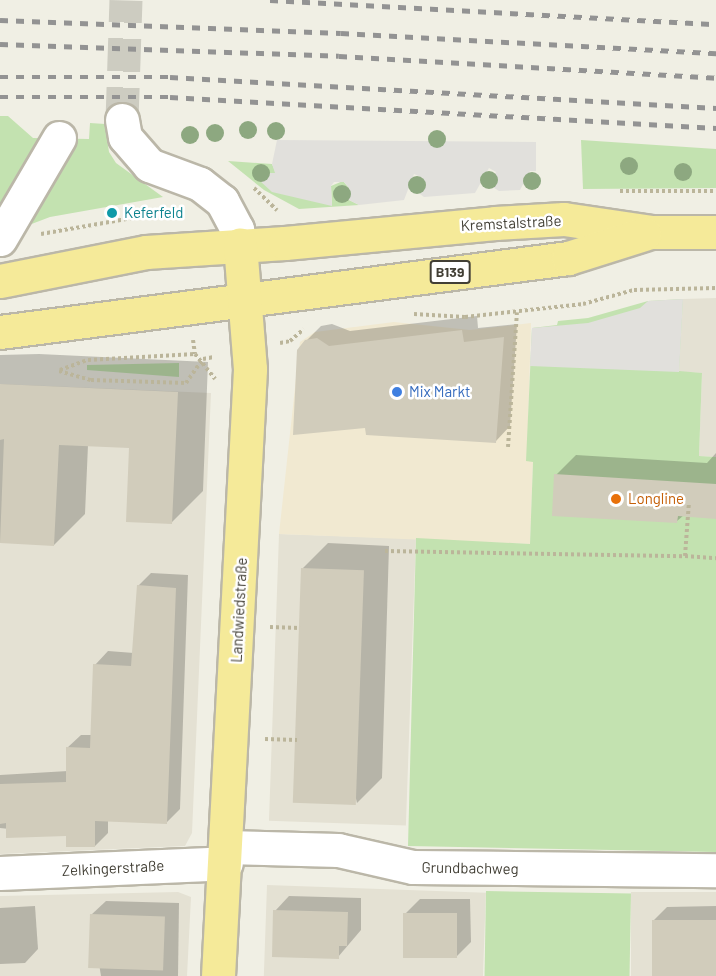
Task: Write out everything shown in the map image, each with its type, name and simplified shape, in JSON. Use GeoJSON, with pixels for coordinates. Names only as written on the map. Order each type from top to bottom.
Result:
{"type":"FeatureCollection","features":[{"type":"Feature","properties":{"kind":"main road","name":"Kremstalstraße"},"geometry":{"type":"LineString","coordinates":[[0,281],[146,252],[564,219],[652,232]]}},
{"type":"Feature","properties":{"kind":"main road","name":"B139"},"geometry":{"type":"LineString","coordinates":[[0,332],[245,297],[568,258],[652,232],[716,232]]}},
{"type":"Feature","properties":{"kind":"main road","name":"Landwiedstraße"},"geometry":{"type":"LineString","coordinates":[[218,976],[250,369],[240,244]]}},
{"type":"Feature","properties":{"kind":"street"},"geometry":{"type":"LineString","coordinates":[[122,120],[125,137],[149,165],[200,184],[222,201],[237,229],[240,244]]}},
{"type":"Feature","properties":{"kind":"street"},"geometry":{"type":"LineString","coordinates":[[0,239],[58,138]]}},
{"type":"Feature","properties":{"kind":"street","name":"Grundbachweg"},"geometry":{"type":"LineString","coordinates":[[226,855],[338,850],[413,867],[716,870]]}},
{"type":"Feature","properties":{"kind":"street","name":"Zelkingerstraße"},"geometry":{"type":"LineString","coordinates":[[0,873],[226,855]]}},
{"type":"Feature","properties":{"kind":"path"},"geometry":{"type":"LineString","coordinates":[[253,186],[281,214]]}},
{"type":"Feature","properties":{"kind":"path"},"geometry":{"type":"LineString","coordinates":[[33,235],[145,216]]}},
{"type":"Feature","properties":{"kind":"path"},"geometry":{"type":"LineString","coordinates":[[403,313],[442,318],[588,303],[634,290],[716,288]]}},
{"type":"Feature","properties":{"kind":"path"},"geometry":{"type":"LineString","coordinates":[[508,447],[517,312]]}},
{"type":"Feature","properties":{"kind":"path"},"geometry":{"type":"LineString","coordinates":[[290,341],[313,324]]}},
{"type":"Feature","properties":{"kind":"path"},"geometry":{"type":"LineString","coordinates":[[202,359],[186,383],[91,380],[59,371],[88,360],[195,354],[202,359],[215,381]]}},
{"type":"Feature","properties":{"kind":"path"},"geometry":{"type":"LineString","coordinates":[[685,556],[689,502]]}},
{"type":"Feature","properties":{"kind":"path"},"geometry":{"type":"LineString","coordinates":[[385,551],[716,558]]}},
{"type":"Feature","properties":{"kind":"path"},"geometry":{"type":"LineString","coordinates":[[269,627],[300,628]]}},
{"type":"Feature","properties":{"kind":"path"},"geometry":{"type":"LineString","coordinates":[[265,739],[297,740]]}},
{"type":"Feature","properties":{"kind":"shaded area"},"geometry":{"type":"Polygon","coordinates":[[[277,140],[536,142],[536,171],[530,171],[520,190],[499,191],[491,186],[496,172],[489,168],[475,193],[424,197],[420,194],[423,178],[414,174],[404,200],[359,205],[347,199],[349,188],[344,182],[334,182],[331,186],[332,206],[272,192],[260,181],[268,173],[275,173],[272,164],[277,140]]]}},
{"type":"Feature","properties":{"kind":"shaded area"},"geometry":{"type":"Polygon","coordinates":[[[716,298],[716,457],[699,456],[702,373],[679,372],[683,299],[716,298]]]}},
{"type":"Feature","properties":{"kind":"shaded area"},"geometry":{"type":"Polygon","coordinates":[[[683,299],[679,372],[530,366],[532,328],[588,323],[640,308],[648,301],[683,299]]]}},
{"type":"Feature","properties":{"kind":"shaded area"},"geometry":{"type":"Polygon","coordinates":[[[394,322],[470,330],[531,323],[527,460],[533,461],[530,544],[279,534],[300,342],[315,332],[394,322]]]}},
{"type":"Feature","properties":{"kind":"shaded area"},"geometry":{"type":"Polygon","coordinates":[[[0,384],[211,393],[192,833],[185,846],[0,854],[0,384]]]}},
{"type":"Feature","properties":{"kind":"shaded area"},"geometry":{"type":"Polygon","coordinates":[[[279,534],[416,539],[406,826],[269,821],[279,534]]]}},
{"type":"Feature","properties":{"kind":"shaded area"},"geometry":{"type":"Polygon","coordinates":[[[267,885],[486,893],[483,976],[264,976],[267,885]]]}},
{"type":"Feature","properties":{"kind":"shaded area"},"geometry":{"type":"Polygon","coordinates":[[[178,892],[191,897],[187,976],[0,976],[0,896],[178,892]]]}},
{"type":"Feature","properties":{"kind":"shaded area"},"geometry":{"type":"Polygon","coordinates":[[[631,892],[716,892],[716,976],[631,976],[631,892]]]}},
{"type":"Feature","properties":{"kind":"green space"},"geometry":{"type":"Polygon","coordinates":[[[0,116],[8,116],[33,138],[89,139],[90,123],[105,124],[109,152],[116,163],[163,197],[50,217],[0,236],[0,116]]]}},
{"type":"Feature","properties":{"kind":"green space"},"geometry":{"type":"Polygon","coordinates":[[[581,140],[716,149],[716,188],[583,189],[581,140]]]}},
{"type":"Feature","properties":{"kind":"green space"},"geometry":{"type":"Polygon","coordinates":[[[228,161],[272,164],[276,173],[332,205],[331,186],[343,181],[349,188],[347,199],[359,205],[299,209],[264,190],[228,161]]]}},
{"type":"Feature","properties":{"kind":"green space"},"geometry":{"type":"Polygon","coordinates":[[[683,299],[679,371],[702,373],[699,456],[716,457],[716,852],[408,846],[416,538],[530,544],[533,462],[526,461],[532,328],[557,325],[558,321],[588,318],[648,301],[683,299]]]}},
{"type":"Feature","properties":{"kind":"green space"},"geometry":{"type":"Polygon","coordinates":[[[179,363],[179,377],[87,370],[87,365],[179,363]]]}},
{"type":"Feature","properties":{"kind":"green space"},"geometry":{"type":"Polygon","coordinates":[[[486,891],[631,894],[630,976],[485,976],[486,891]]]}},
{"type":"Feature","properties":{"kind":"building","name":"Mix Markt"},"geometry":{"type":"Polygon","coordinates":[[[462,330],[464,342],[504,337],[496,443],[366,435],[365,428],[293,435],[297,350],[305,340],[317,338],[329,346],[462,330]]]}},
{"type":"Feature","properties":{"kind":"building"},"geometry":{"type":"Polygon","coordinates":[[[0,384],[178,392],[172,524],[126,522],[129,448],[59,445],[54,546],[0,543],[4,439],[0,440],[0,384]]]}},
{"type":"Feature","properties":{"kind":"building","name":"Longline"},"geometry":{"type":"Polygon","coordinates":[[[554,474],[716,484],[716,519],[678,516],[677,523],[552,516],[554,474]]]}},
{"type":"Feature","properties":{"kind":"building"},"geometry":{"type":"Polygon","coordinates":[[[301,568],[364,570],[356,805],[293,803],[301,568]]]}},
{"type":"Feature","properties":{"kind":"building"},"geometry":{"type":"Polygon","coordinates":[[[137,585],[176,588],[167,824],[95,821],[95,847],[66,847],[66,836],[6,838],[6,823],[0,824],[0,784],[66,782],[66,747],[90,748],[93,664],[131,666],[137,585]]]}},
{"type":"Feature","properties":{"kind":"building"},"geometry":{"type":"Polygon","coordinates":[[[273,910],[348,912],[347,946],[339,946],[339,959],[272,957],[273,910]]]}},
{"type":"Feature","properties":{"kind":"building"},"geometry":{"type":"Polygon","coordinates":[[[403,913],[457,913],[457,958],[403,958],[403,913]]]}},
{"type":"Feature","properties":{"kind":"building"},"geometry":{"type":"Polygon","coordinates":[[[90,914],[165,917],[163,971],[88,968],[90,914]]]}},
{"type":"Feature","properties":{"kind":"building"},"geometry":{"type":"Polygon","coordinates":[[[652,920],[716,920],[716,976],[652,976],[652,920]]]}},
{"type":"Feature","properties":{"kind":"tunnel"},"geometry":{"type":"LineString","coordinates":[[122,120],[126,0]]}},
{"type":"Feature","properties":{"kind":"railway"},"geometry":{"type":"LineString","coordinates":[[270,0],[716,24]]}},
{"type":"Feature","properties":{"kind":"railway"},"geometry":{"type":"LineString","coordinates":[[0,20],[341,33],[716,53]]}},
{"type":"Feature","properties":{"kind":"railway"},"geometry":{"type":"LineString","coordinates":[[0,44],[339,56],[716,78]]}},
{"type":"Feature","properties":{"kind":"railway"},"geometry":{"type":"LineString","coordinates":[[0,77],[170,77],[716,108]]}},
{"type":"Feature","properties":{"kind":"railway"},"geometry":{"type":"LineString","coordinates":[[0,97],[170,97],[716,128]]}},
{"type":"Feature","properties":{"kind":"place","name":"Keferfeld"},"geometry":{"type":"Point","coordinates":[112,213]}},
{"type":"Feature","properties":{"kind":"place","name":"Mix Markt"},"geometry":{"type":"Point","coordinates":[397,392]}},
{"type":"Feature","properties":{"kind":"place","name":"Longline"},"geometry":{"type":"Point","coordinates":[616,499]}}]}
